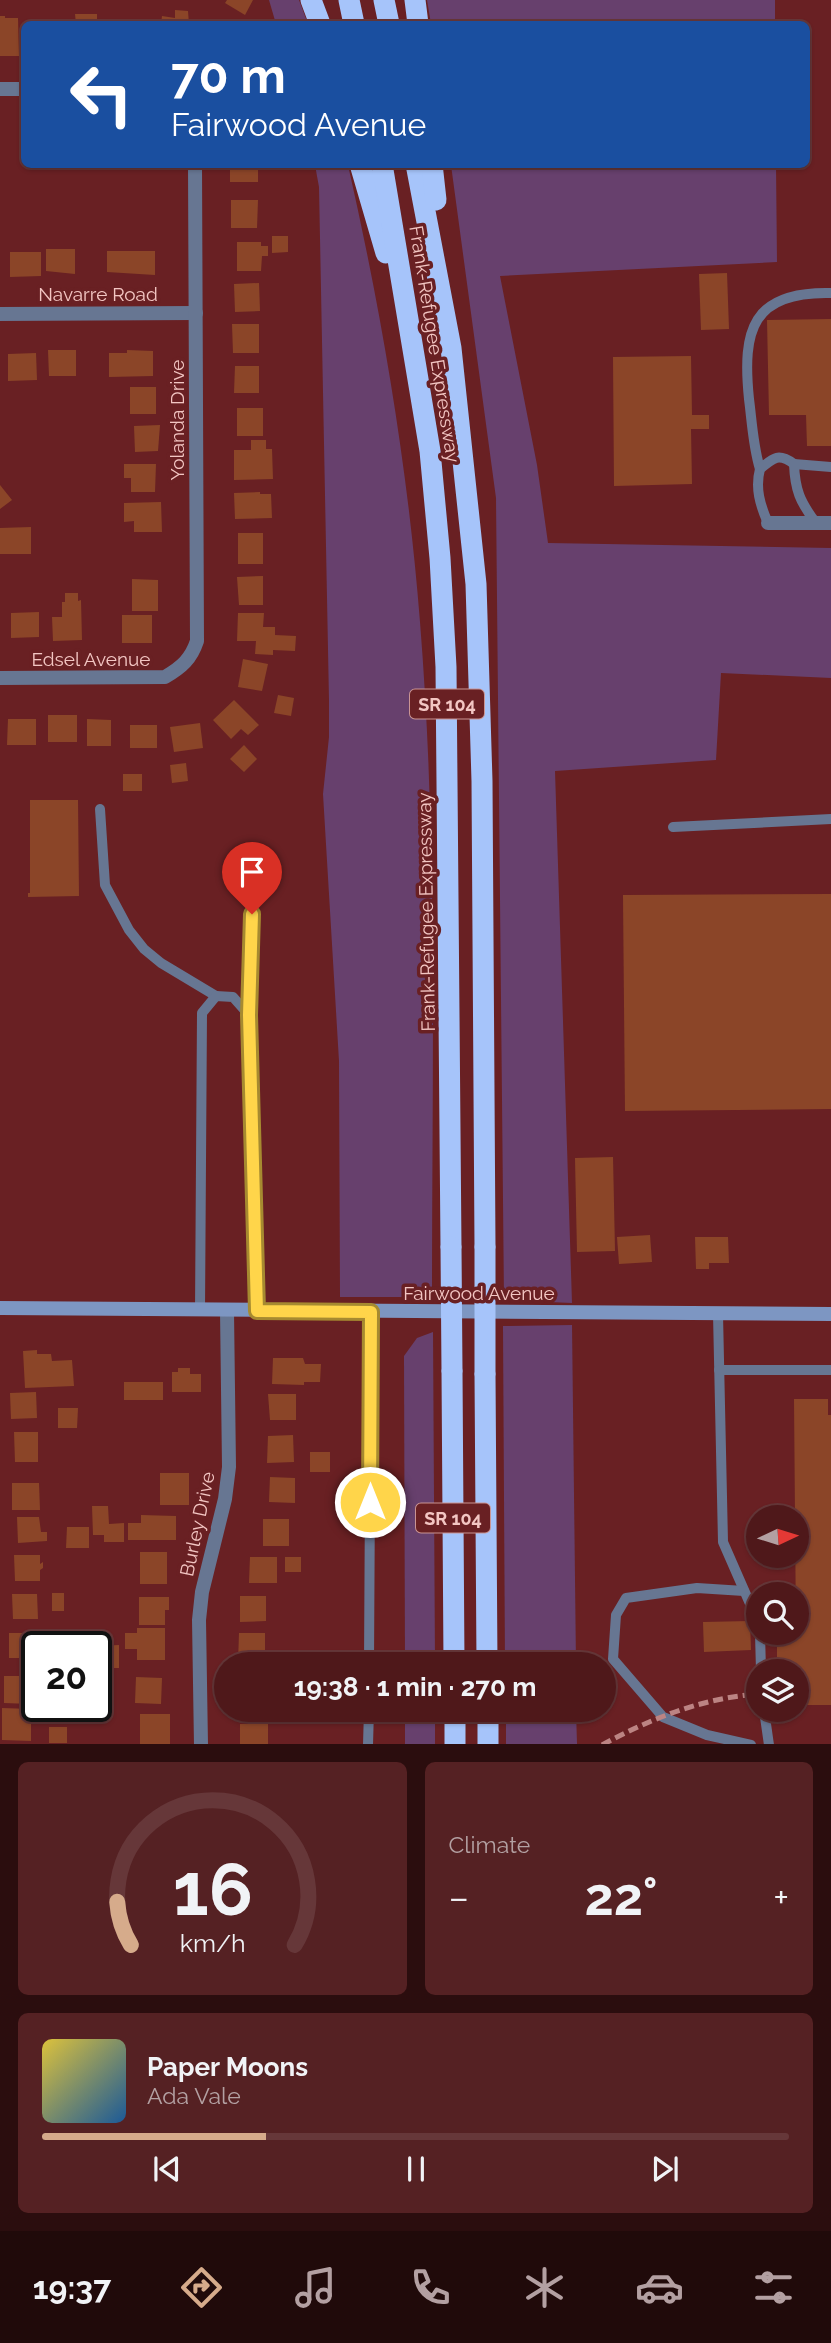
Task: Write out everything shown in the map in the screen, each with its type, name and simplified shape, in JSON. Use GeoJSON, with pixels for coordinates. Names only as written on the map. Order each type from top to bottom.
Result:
{"type":"FeatureCollection","features":[{"type":"Feature","properties":{"kind":"highway"},"geometry":{"type":"LineString","coordinates":[[311,0],[319,21]]}},
{"type":"Feature","properties":{"kind":"highway"},"geometry":{"type":"LineString","coordinates":[[349,0],[353,21]]}},
{"type":"Feature","properties":{"kind":"highway"},"geometry":{"type":"LineString","coordinates":[[384,0],[388,21]]}},
{"type":"Feature","properties":{"kind":"highway"},"geometry":{"type":"LineString","coordinates":[[415,0],[418,21]]}},
{"type":"Feature","properties":{"kind":"highway"},"geometry":{"type":"LineString","coordinates":[[361,168],[415,352]]}},
{"type":"Feature","properties":{"kind":"highway","name":"Frank-Refugee Expressway"},"geometry":{"type":"LineString","coordinates":[[383,168],[430,452],[440,558],[446,667],[454,1652]]}},
{"type":"Feature","properties":{"kind":"highway","name":"Frank-Refugee Expressway"},"geometry":{"type":"LineString","coordinates":[[417,168],[450,348],[471,525],[480,679],[487,1652]]}},
{"type":"Feature","properties":{"kind":"highway"},"geometry":{"type":"LineString","coordinates":[[432,168],[450,348]]}},
{"type":"Feature","properties":{"kind":"highway"},"geometry":{"type":"LineString","coordinates":[[454,1722],[455,1744]]}},
{"type":"Feature","properties":{"kind":"highway"},"geometry":{"type":"LineString","coordinates":[[488,1722],[488,1744]]}},
{"type":"Feature","properties":{"kind":"street"},"geometry":{"type":"LineString","coordinates":[[0,89],[21,89]]}},
{"type":"Feature","properties":{"kind":"street","name":"Yolanda Drive"},"geometry":{"type":"LineString","coordinates":[[179,668],[192,657],[197,641],[195,168]]}},
{"type":"Feature","properties":{"kind":"street","name":"Navarre Road"},"geometry":{"type":"LineString","coordinates":[[0,314],[196,313]]}},
{"type":"Feature","properties":{"kind":"street"},"geometry":{"type":"LineString","coordinates":[[768,523],[831,523]]}},
{"type":"Feature","properties":{"kind":"street","name":"Edsel Avenue"},"geometry":{"type":"LineString","coordinates":[[0,678],[148,678],[165,677],[179,668]]}},
{"type":"Feature","properties":{"kind":"street","name":"Fairwood Avenue"},"geometry":{"type":"LineString","coordinates":[[0,1308],[831,1314]]}},
{"type":"Feature","properties":{"kind":"street","name":"Burley Drive"},"geometry":{"type":"LineString","coordinates":[[201,1744],[201,1606],[207,1565],[225,1499],[229,1467],[228,1311]]}},
{"type":"Feature","properties":{"kind":"lane"},"geometry":{"type":"LineString","coordinates":[[768,523],[760,503],[760,469],[753,438],[746,372],[751,327],[771,304],[789,297],[831,293]]}},
{"type":"Feature","properties":{"kind":"lane"},"geometry":{"type":"LineString","coordinates":[[760,469],[778,457],[784,457],[794,464],[831,467]]}},
{"type":"Feature","properties":{"kind":"lane"},"geometry":{"type":"LineString","coordinates":[[794,464],[794,481],[801,504],[816,523]]}},
{"type":"Feature","properties":{"kind":"lane"},"geometry":{"type":"LineString","coordinates":[[100,809],[105,885],[129,930],[144,949],[161,963],[216,996],[233,997],[249,1015]]}},
{"type":"Feature","properties":{"kind":"lane"},"geometry":{"type":"LineString","coordinates":[[673,827],[831,819]]}},
{"type":"Feature","properties":{"kind":"lane"},"geometry":{"type":"LineString","coordinates":[[257,1311],[249,1015],[252,862],[255,858],[267,856]]}},
{"type":"Feature","properties":{"kind":"lane"},"geometry":{"type":"LineString","coordinates":[[200,1311],[202,1013],[216,996]]}},
{"type":"Feature","properties":{"kind":"lane"},"geometry":{"type":"LineString","coordinates":[[369,1652],[371,1312]]}},
{"type":"Feature","properties":{"kind":"lane"},"geometry":{"type":"LineString","coordinates":[[718,1314],[723,1542],[746,1595]]}},
{"type":"Feature","properties":{"kind":"lane"},"geometry":{"type":"LineString","coordinates":[[719,1370],[831,1370]]}},
{"type":"Feature","properties":{"kind":"lane"},"geometry":{"type":"LineString","coordinates":[[744,1591],[697,1588],[626,1598],[616,1615],[613,1659],[663,1717],[707,1735],[747,1744]]}},
{"type":"Feature","properties":{"kind":"lane"},"geometry":{"type":"LineString","coordinates":[[368,1744],[369,1722]]}},
{"type":"Feature","properties":{"kind":"lane"},"geometry":{"type":"LineString","coordinates":[[766,1722],[769,1744]]}},
{"type":"Feature","properties":{"kind":"shaded area"},"geometry":{"type":"Polygon","coordinates":[[[269,0],[299,0],[307,21],[275,21],[269,0]]]}},
{"type":"Feature","properties":{"kind":"shaded area"},"geometry":{"type":"Polygon","coordinates":[[[427,0],[775,0],[775,21],[430,21],[427,0]]]}},
{"type":"Feature","properties":{"kind":"shaded area"},"geometry":{"type":"Polygon","coordinates":[[[316,168],[349,168],[392,392],[415,564],[426,706],[432,875],[432,1297],[340,1297],[339,1061],[323,794],[329,737],[329,700],[319,187],[316,168]]]}},
{"type":"Feature","properties":{"kind":"shaded area"},"geometry":{"type":"Polygon","coordinates":[[[451,168],[776,168],[777,262],[500,276],[537,465],[548,543],[831,548],[831,678],[721,673],[716,760],[555,771],[572,1303],[504,1300],[496,498],[451,168]]]}},
{"type":"Feature","properties":{"kind":"shaded area"},"geometry":{"type":"Polygon","coordinates":[[[572,1325],[576,1652],[505,1652],[503,1326],[572,1325]]]}},
{"type":"Feature","properties":{"kind":"shaded area"},"geometry":{"type":"Polygon","coordinates":[[[433,1332],[435,1652],[405,1652],[404,1356],[417,1338],[433,1332]]]}},
{"type":"Feature","properties":{"kind":"shaded area"},"geometry":{"type":"Polygon","coordinates":[[[405,1722],[435,1722],[435,1744],[405,1744],[405,1722]]]}},
{"type":"Feature","properties":{"kind":"shaded area"},"geometry":{"type":"Polygon","coordinates":[[[506,1722],[576,1722],[577,1744],[506,1744],[506,1722]]]}},
{"type":"Feature","properties":{"kind":"building"},"geometry":{"type":"Polygon","coordinates":[[[227,0],[253,0],[245,15],[225,3],[227,0]]]}},
{"type":"Feature","properties":{"kind":"building"},"geometry":{"type":"Polygon","coordinates":[[[175,10],[188,11],[189,21],[161,21],[162,16],[175,18],[175,10]]]}},
{"type":"Feature","properties":{"kind":"building"},"geometry":{"type":"Polygon","coordinates":[[[75,14],[97,14],[97,21],[76,21],[75,14]]]}},
{"type":"Feature","properties":{"kind":"building"},"geometry":{"type":"Polygon","coordinates":[[[0,16],[18,18],[19,56],[0,56],[0,16]]]}},
{"type":"Feature","properties":{"kind":"building"},"geometry":{"type":"Polygon","coordinates":[[[230,168],[258,168],[258,182],[230,182],[230,168]]]}},
{"type":"Feature","properties":{"kind":"building"},"geometry":{"type":"Polygon","coordinates":[[[231,200],[258,200],[257,228],[231,228],[231,200]]]}},
{"type":"Feature","properties":{"kind":"building"},"geometry":{"type":"Polygon","coordinates":[[[272,236],[288,236],[288,252],[272,253],[272,236]]]}},
{"type":"Feature","properties":{"kind":"building"},"geometry":{"type":"Polygon","coordinates":[[[237,242],[261,242],[261,246],[268,246],[268,256],[262,256],[261,271],[237,271],[237,242]]]}},
{"type":"Feature","properties":{"kind":"building"},"geometry":{"type":"Polygon","coordinates":[[[46,249],[75,249],[75,274],[46,271],[46,249]]]}},
{"type":"Feature","properties":{"kind":"building"},"geometry":{"type":"Polygon","coordinates":[[[107,251],[155,251],[155,275],[107,272],[107,251]]]}},
{"type":"Feature","properties":{"kind":"building"},"geometry":{"type":"Polygon","coordinates":[[[10,252],[41,252],[41,276],[10,277],[10,252]]]}},
{"type":"Feature","properties":{"kind":"building"},"geometry":{"type":"Polygon","coordinates":[[[727,273],[729,329],[701,330],[699,274],[727,273]]]}},
{"type":"Feature","properties":{"kind":"building"},"geometry":{"type":"Polygon","coordinates":[[[259,283],[260,311],[235,312],[234,284],[259,283]]]}},
{"type":"Feature","properties":{"kind":"building"},"geometry":{"type":"Polygon","coordinates":[[[831,319],[831,446],[807,446],[806,415],[769,415],[767,320],[831,319]]]}},
{"type":"Feature","properties":{"kind":"building"},"geometry":{"type":"Polygon","coordinates":[[[232,324],[259,324],[259,353],[233,353],[232,324]]]}},
{"type":"Feature","properties":{"kind":"building"},"geometry":{"type":"Polygon","coordinates":[[[48,350],[76,350],[76,376],[49,376],[48,350]]]}},
{"type":"Feature","properties":{"kind":"building"},"geometry":{"type":"Polygon","coordinates":[[[127,350],[153,351],[153,376],[109,377],[109,353],[127,353],[127,350]]]}},
{"type":"Feature","properties":{"kind":"building"},"geometry":{"type":"Polygon","coordinates":[[[36,353],[37,380],[8,381],[8,354],[36,353]]]}},
{"type":"Feature","properties":{"kind":"building"},"geometry":{"type":"Polygon","coordinates":[[[691,356],[692,415],[709,415],[709,429],[691,429],[692,484],[614,486],[613,357],[691,356]]]}},
{"type":"Feature","properties":{"kind":"building"},"geometry":{"type":"Polygon","coordinates":[[[235,366],[259,366],[259,393],[234,393],[235,366]]]}},
{"type":"Feature","properties":{"kind":"building"},"geometry":{"type":"Polygon","coordinates":[[[130,387],[156,387],[156,414],[130,414],[130,387]]]}},
{"type":"Feature","properties":{"kind":"building"},"geometry":{"type":"Polygon","coordinates":[[[237,408],[263,408],[263,436],[237,436],[237,408]]]}},
{"type":"Feature","properties":{"kind":"building"},"geometry":{"type":"Polygon","coordinates":[[[160,425],[158,451],[135,452],[134,426],[160,425]]]}},
{"type":"Feature","properties":{"kind":"building"},"geometry":{"type":"Polygon","coordinates":[[[251,440],[266,440],[266,449],[272,449],[273,479],[234,480],[234,450],[251,450],[251,440]]]}},
{"type":"Feature","properties":{"kind":"building"},"geometry":{"type":"Polygon","coordinates":[[[124,464],[156,464],[155,492],[131,492],[131,478],[124,478],[124,464]]]}},
{"type":"Feature","properties":{"kind":"building"},"geometry":{"type":"Polygon","coordinates":[[[0,485],[12,500],[0,509],[0,485]]]}},
{"type":"Feature","properties":{"kind":"building"},"geometry":{"type":"Polygon","coordinates":[[[234,493],[271,494],[272,518],[235,519],[234,493]]]}},
{"type":"Feature","properties":{"kind":"building"},"geometry":{"type":"Polygon","coordinates":[[[161,502],[162,532],[134,532],[134,521],[124,522],[124,503],[161,502]]]}},
{"type":"Feature","properties":{"kind":"building"},"geometry":{"type":"Polygon","coordinates":[[[31,527],[31,554],[0,554],[0,528],[31,527]]]}},
{"type":"Feature","properties":{"kind":"building"},"geometry":{"type":"Polygon","coordinates":[[[238,533],[263,533],[263,564],[238,564],[238,533]]]}},
{"type":"Feature","properties":{"kind":"building"},"geometry":{"type":"Polygon","coordinates":[[[263,576],[263,605],[239,605],[237,577],[263,576]]]}},
{"type":"Feature","properties":{"kind":"building"},"geometry":{"type":"Polygon","coordinates":[[[132,579],[158,580],[158,611],[132,611],[132,579]]]}},
{"type":"Feature","properties":{"kind":"building"},"geometry":{"type":"Polygon","coordinates":[[[65,593],[78,593],[78,601],[81,600],[82,640],[53,641],[52,617],[62,617],[65,593]]]}},
{"type":"Feature","properties":{"kind":"building"},"geometry":{"type":"Polygon","coordinates":[[[39,612],[39,637],[11,638],[11,613],[39,612]]]}},
{"type":"Feature","properties":{"kind":"building"},"geometry":{"type":"Polygon","coordinates":[[[238,613],[264,613],[263,627],[275,627],[275,635],[296,636],[295,651],[273,650],[273,655],[255,654],[256,641],[237,641],[238,613]]]}},
{"type":"Feature","properties":{"kind":"building"},"geometry":{"type":"Polygon","coordinates":[[[122,615],[152,615],[152,643],[122,643],[122,615]]]}},
{"type":"Feature","properties":{"kind":"building"},"geometry":{"type":"Polygon","coordinates":[[[243,659],[268,664],[262,691],[238,687],[243,659]]]}},
{"type":"Feature","properties":{"kind":"building"},"geometry":{"type":"Polygon","coordinates":[[[278,695],[294,698],[291,716],[274,713],[278,695]]]}},
{"type":"Feature","properties":{"kind":"building"},"geometry":{"type":"Polygon","coordinates":[[[234,700],[259,725],[248,735],[241,729],[231,739],[213,720],[234,700]]]}},
{"type":"Feature","properties":{"kind":"building"},"geometry":{"type":"Polygon","coordinates":[[[48,715],[77,715],[77,742],[48,742],[48,715]]]}},
{"type":"Feature","properties":{"kind":"building"},"geometry":{"type":"Polygon","coordinates":[[[8,719],[36,719],[36,745],[7,745],[8,719]]]}},
{"type":"Feature","properties":{"kind":"building"},"geometry":{"type":"Polygon","coordinates":[[[87,719],[111,720],[111,746],[87,746],[87,719]]]}},
{"type":"Feature","properties":{"kind":"building"},"geometry":{"type":"Polygon","coordinates":[[[200,723],[203,748],[174,752],[170,727],[200,723]]]}},
{"type":"Feature","properties":{"kind":"building"},"geometry":{"type":"Polygon","coordinates":[[[130,725],[157,725],[157,748],[130,748],[130,725]]]}},
{"type":"Feature","properties":{"kind":"building"},"geometry":{"type":"Polygon","coordinates":[[[244,745],[257,759],[244,772],[230,759],[244,745]]]}},
{"type":"Feature","properties":{"kind":"building"},"geometry":{"type":"Polygon","coordinates":[[[186,763],[188,781],[172,783],[170,765],[186,763]]]}},
{"type":"Feature","properties":{"kind":"building"},"geometry":{"type":"Polygon","coordinates":[[[123,774],[142,774],[142,791],[123,791],[123,774]]]}},
{"type":"Feature","properties":{"kind":"building"},"geometry":{"type":"Polygon","coordinates":[[[30,800],[78,800],[79,896],[28,897],[30,800]]]}},
{"type":"Feature","properties":{"kind":"building"},"geometry":{"type":"Polygon","coordinates":[[[831,894],[831,1109],[625,1111],[623,895],[831,894]]]}},
{"type":"Feature","properties":{"kind":"building"},"geometry":{"type":"Polygon","coordinates":[[[613,1157],[615,1251],[577,1252],[575,1158],[613,1157]]]}},
{"type":"Feature","properties":{"kind":"building"},"geometry":{"type":"Polygon","coordinates":[[[650,1235],[652,1262],[619,1264],[617,1237],[650,1235]]]}},
{"type":"Feature","properties":{"kind":"building"},"geometry":{"type":"Polygon","coordinates":[[[695,1237],[728,1237],[729,1263],[709,1263],[709,1269],[696,1269],[695,1237]]]}},
{"type":"Feature","properties":{"kind":"building"},"geometry":{"type":"Polygon","coordinates":[[[37,1350],[37,1354],[51,1354],[52,1361],[72,1360],[74,1386],[25,1388],[23,1351],[37,1350]]]}},
{"type":"Feature","properties":{"kind":"building"},"geometry":{"type":"Polygon","coordinates":[[[273,1358],[303,1358],[305,1364],[321,1364],[320,1382],[304,1382],[304,1385],[272,1384],[273,1358]]]}},
{"type":"Feature","properties":{"kind":"building"},"geometry":{"type":"Polygon","coordinates":[[[178,1368],[190,1368],[190,1374],[201,1374],[201,1392],[172,1392],[172,1372],[178,1372],[178,1368]]]}},
{"type":"Feature","properties":{"kind":"building"},"geometry":{"type":"Polygon","coordinates":[[[124,1382],[163,1382],[163,1400],[124,1400],[124,1382]]]}},
{"type":"Feature","properties":{"kind":"building"},"geometry":{"type":"Polygon","coordinates":[[[36,1392],[37,1418],[11,1419],[10,1393],[36,1392]]]}},
{"type":"Feature","properties":{"kind":"building"},"geometry":{"type":"Polygon","coordinates":[[[268,1394],[296,1394],[296,1420],[270,1420],[268,1394]]]}},
{"type":"Feature","properties":{"kind":"building"},"geometry":{"type":"Polygon","coordinates":[[[794,1399],[828,1399],[828,1415],[831,1415],[831,1705],[809,1705],[809,1659],[777,1659],[777,1645],[809,1645],[809,1582],[796,1582],[795,1568],[809,1568],[809,1505],[795,1505],[794,1399]]]}},
{"type":"Feature","properties":{"kind":"building"},"geometry":{"type":"Polygon","coordinates":[[[58,1408],[78,1408],[77,1428],[58,1428],[58,1408]]]}},
{"type":"Feature","properties":{"kind":"building"},"geometry":{"type":"Polygon","coordinates":[[[14,1432],[38,1432],[38,1462],[15,1462],[14,1432]]]}},
{"type":"Feature","properties":{"kind":"building"},"geometry":{"type":"Polygon","coordinates":[[[293,1435],[294,1462],[267,1463],[268,1436],[293,1435]]]}},
{"type":"Feature","properties":{"kind":"building"},"geometry":{"type":"Polygon","coordinates":[[[310,1452],[330,1452],[330,1472],[310,1472],[310,1452]]]}},
{"type":"Feature","properties":{"kind":"building"},"geometry":{"type":"Polygon","coordinates":[[[160,1473],[189,1473],[189,1505],[160,1505],[160,1473]]]}},
{"type":"Feature","properties":{"kind":"building"},"geometry":{"type":"Polygon","coordinates":[[[270,1477],[295,1478],[295,1503],[269,1502],[270,1477]]]}},
{"type":"Feature","properties":{"kind":"building"},"geometry":{"type":"Polygon","coordinates":[[[12,1483],[39,1483],[40,1510],[12,1510],[12,1483]]]}},
{"type":"Feature","properties":{"kind":"building"},"geometry":{"type":"Polygon","coordinates":[[[92,1506],[108,1506],[109,1524],[124,1523],[124,1542],[104,1542],[104,1535],[93,1535],[92,1506]]]}},
{"type":"Feature","properties":{"kind":"building"},"geometry":{"type":"Polygon","coordinates":[[[141,1515],[176,1516],[176,1540],[128,1540],[128,1523],[141,1523],[141,1515]]]}},
{"type":"Feature","properties":{"kind":"building"},"geometry":{"type":"Polygon","coordinates":[[[17,1517],[39,1517],[41,1532],[47,1532],[47,1541],[18,1543],[17,1517]]]}},
{"type":"Feature","properties":{"kind":"building"},"geometry":{"type":"Polygon","coordinates":[[[263,1519],[289,1519],[289,1546],[263,1546],[263,1519]]]}},
{"type":"Feature","properties":{"kind":"building"},"geometry":{"type":"Polygon","coordinates":[[[67,1527],[89,1527],[89,1548],[66,1548],[67,1527]]]}},
{"type":"Feature","properties":{"kind":"building"},"geometry":{"type":"Polygon","coordinates":[[[140,1552],[167,1552],[167,1584],[140,1584],[140,1552]]]}},
{"type":"Feature","properties":{"kind":"building"},"geometry":{"type":"Polygon","coordinates":[[[14,1555],[40,1555],[43,1568],[40,1570],[40,1581],[15,1581],[14,1555]]]}},
{"type":"Feature","properties":{"kind":"building"},"geometry":{"type":"Polygon","coordinates":[[[250,1557],[277,1557],[277,1583],[249,1583],[250,1557]]]}},
{"type":"Feature","properties":{"kind":"building"},"geometry":{"type":"Polygon","coordinates":[[[285,1557],[301,1557],[301,1572],[285,1572],[285,1557]]]}},
{"type":"Feature","properties":{"kind":"building"},"geometry":{"type":"Polygon","coordinates":[[[52,1593],[64,1593],[64,1611],[52,1611],[52,1593]]]}},
{"type":"Feature","properties":{"kind":"building"},"geometry":{"type":"Polygon","coordinates":[[[12,1594],[37,1594],[38,1619],[13,1619],[12,1594]]]}},
{"type":"Feature","properties":{"kind":"building"},"geometry":{"type":"Polygon","coordinates":[[[240,1596],[266,1596],[266,1621],[240,1622],[240,1596]]]}},
{"type":"Feature","properties":{"kind":"building"},"geometry":{"type":"Polygon","coordinates":[[[139,1597],[169,1597],[169,1610],[165,1610],[165,1625],[139,1625],[139,1597]]]}},
{"type":"Feature","properties":{"kind":"building"},"geometry":{"type":"Polygon","coordinates":[[[746,1621],[746,1645],[751,1645],[751,1650],[704,1652],[703,1622],[746,1621]]]}},
{"type":"Feature","properties":{"kind":"building"},"geometry":{"type":"Polygon","coordinates":[[[137,1628],[165,1628],[165,1660],[137,1660],[137,1649],[125,1649],[125,1633],[137,1633],[137,1628]]]}},
{"type":"Feature","properties":{"kind":"building"},"geometry":{"type":"Polygon","coordinates":[[[9,1633],[21,1633],[21,1658],[9,1658],[9,1633]]]}},
{"type":"Feature","properties":{"kind":"building"},"geometry":{"type":"Polygon","coordinates":[[[239,1633],[265,1633],[265,1652],[238,1652],[239,1633]]]}},
{"type":"Feature","properties":{"kind":"building"},"geometry":{"type":"Polygon","coordinates":[[[112,1645],[119,1645],[119,1668],[112,1668],[112,1645]]]}},
{"type":"Feature","properties":{"kind":"building"},"geometry":{"type":"Polygon","coordinates":[[[4,1676],[21,1676],[21,1704],[4,1703],[4,1676]]]}},
{"type":"Feature","properties":{"kind":"building"},"geometry":{"type":"Polygon","coordinates":[[[136,1677],[162,1678],[161,1704],[135,1703],[136,1677]]]}},
{"type":"Feature","properties":{"kind":"building"},"geometry":{"type":"Polygon","coordinates":[[[2,1708],[21,1709],[21,1722],[31,1722],[31,1741],[2,1740],[2,1708]]]}},
{"type":"Feature","properties":{"kind":"building"},"geometry":{"type":"Polygon","coordinates":[[[140,1714],[170,1714],[170,1744],[140,1744],[140,1714]]]}},
{"type":"Feature","properties":{"kind":"building"},"geometry":{"type":"Polygon","coordinates":[[[240,1724],[268,1724],[268,1744],[240,1744],[240,1724]]]}},
{"type":"Feature","properties":{"kind":"building"},"geometry":{"type":"Polygon","coordinates":[[[49,1727],[67,1727],[67,1743],[49,1743],[49,1727]]]}},
{"type":"Feature","properties":{"kind":"railway"},"geometry":{"type":"LineString","coordinates":[[604,1744],[677,1711],[746,1695]]}},
{"type":"Feature","properties":{"kind":"route"},"geometry":{"type":"LineString","coordinates":[[252,914],[249,1015],[257,1311],[371,1312],[370,1502]]}}]}
